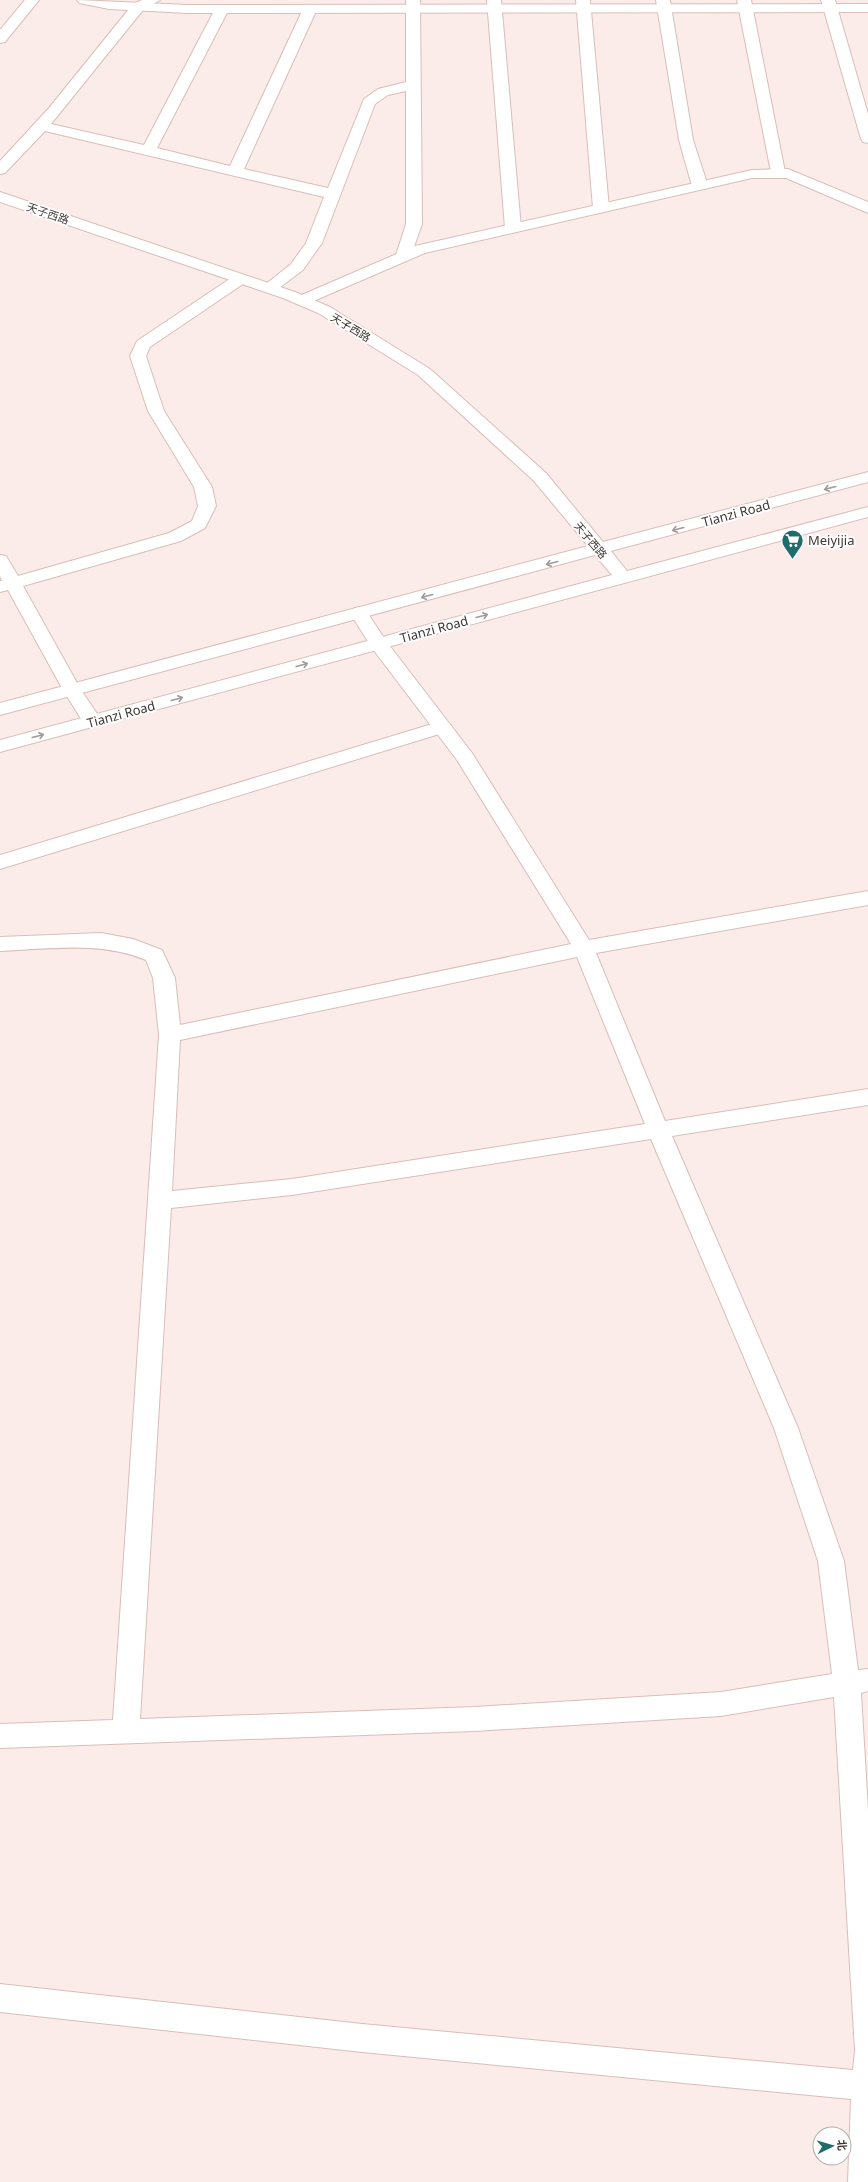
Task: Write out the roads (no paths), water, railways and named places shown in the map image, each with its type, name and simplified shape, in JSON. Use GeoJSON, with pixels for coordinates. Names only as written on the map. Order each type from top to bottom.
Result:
{"type":"FeatureCollection","features":[{"type":"Feature","properties":{"kind":"street"},"geometry":{"type":"LineString","coordinates":[[0,39],[32,0]]}},
{"type":"Feature","properties":{"kind":"street"},"geometry":{"type":"LineString","coordinates":[[84,0],[138,7],[222,9],[310,9],[414,4],[829,4],[868,8]]}},
{"type":"Feature","properties":{"kind":"street"},"geometry":{"type":"LineString","coordinates":[[0,170],[67,98],[138,7],[153,0]]}},
{"type":"Feature","properties":{"kind":"street"},"geometry":{"type":"LineString","coordinates":[[404,255],[408,238],[414,224],[414,4]]}},
{"type":"Feature","properties":{"kind":"street"},"geometry":{"type":"LineString","coordinates":[[494,4],[513,228]]}},
{"type":"Feature","properties":{"kind":"street"},"geometry":{"type":"LineString","coordinates":[[583,4],[601,208]]}},
{"type":"Feature","properties":{"kind":"street"},"geometry":{"type":"LineString","coordinates":[[664,4],[686,140],[700,186]]}},
{"type":"Feature","properties":{"kind":"street"},"geometry":{"type":"LineString","coordinates":[[745,4],[778,172]]}},
{"type":"Feature","properties":{"kind":"street"},"geometry":{"type":"LineString","coordinates":[[829,4],[868,139]]}},
{"type":"Feature","properties":{"kind":"street"},"geometry":{"type":"LineString","coordinates":[[148,151],[222,9]]}},
{"type":"Feature","properties":{"kind":"street"},"geometry":{"type":"LineString","coordinates":[[234,171],[310,9]]}},
{"type":"Feature","properties":{"kind":"street"},"geometry":{"type":"LineString","coordinates":[[269,288],[296,267],[314,242],[369,102],[383,92],[414,85]]}},
{"type":"Feature","properties":{"kind":"street"},"geometry":{"type":"LineString","coordinates":[[42,126],[332,194]]}},
{"type":"Feature","properties":{"kind":"street"},"geometry":{"type":"LineString","coordinates":[[303,300],[404,255],[513,228],[752,174],[778,172],[798,176],[868,208]]}},
{"type":"Feature","properties":{"kind":"street","name":"天子西路"},"geometry":{"type":"LineString","coordinates":[[0,197],[269,288],[303,300],[324,310],[424,372],[540,478],[599,551],[624,579]]}},
{"type":"Feature","properties":{"kind":"street"},"geometry":{"type":"LineString","coordinates":[[853,201],[868,199]]}},
{"type":"Feature","properties":{"kind":"street"},"geometry":{"type":"LineString","coordinates":[[6,585],[175,537],[199,524],[207,506],[203,487],[156,411],[138,356],[143,344],[240,279]]}},
{"type":"Feature","properties":{"kind":"street","name":"Tianzi Road"},"geometry":{"type":"LineString","coordinates":[[0,709],[359,613],[599,551],[868,478]]}},
{"type":"Feature","properties":{"kind":"street","name":"Tianzi Road"},"geometry":{"type":"LineString","coordinates":[[0,746],[868,512]]}},
{"type":"Feature","properties":{"kind":"street"},"geometry":{"type":"LineString","coordinates":[[0,560],[6,585],[92,721]]}},
{"type":"Feature","properties":{"kind":"street"},"geometry":{"type":"LineString","coordinates":[[359,613],[379,644],[465,757],[584,948],[658,1130],[786,1428],[832,1561],[857,1682],[868,2048]]}},
{"type":"Feature","properties":{"kind":"street"},"geometry":{"type":"LineString","coordinates":[[0,862],[442,727]]}},
{"type":"Feature","properties":{"kind":"street"},"geometry":{"type":"LineString","coordinates":[[170,1035],[584,948],[868,898]]}},
{"type":"Feature","properties":{"kind":"street"},"geometry":{"type":"LineString","coordinates":[[0,944],[101,940],[133,946],[155,955],[164,978],[170,1035],[126,1732]]}},
{"type":"Feature","properties":{"kind":"street"},"geometry":{"type":"LineString","coordinates":[[160,1201],[299,1186],[868,1097]]}},
{"type":"Feature","properties":{"kind":"street"},"geometry":{"type":"LineString","coordinates":[[0,1736],[475,1719],[721,1704],[857,1682]]}},
{"type":"Feature","properties":{"kind":"street"},"geometry":{"type":"LineString","coordinates":[[0,1998],[362,2038],[866,2086]]}},
{"type":"Feature","properties":{"kind":"street"},"geometry":{"type":"LineString","coordinates":[[863,2182],[868,2054]]}},
{"type":"Feature","properties":{"kind":"place","name":"Meiyijia"},"geometry":{"type":"Point","coordinates":[792,560]}}]}
